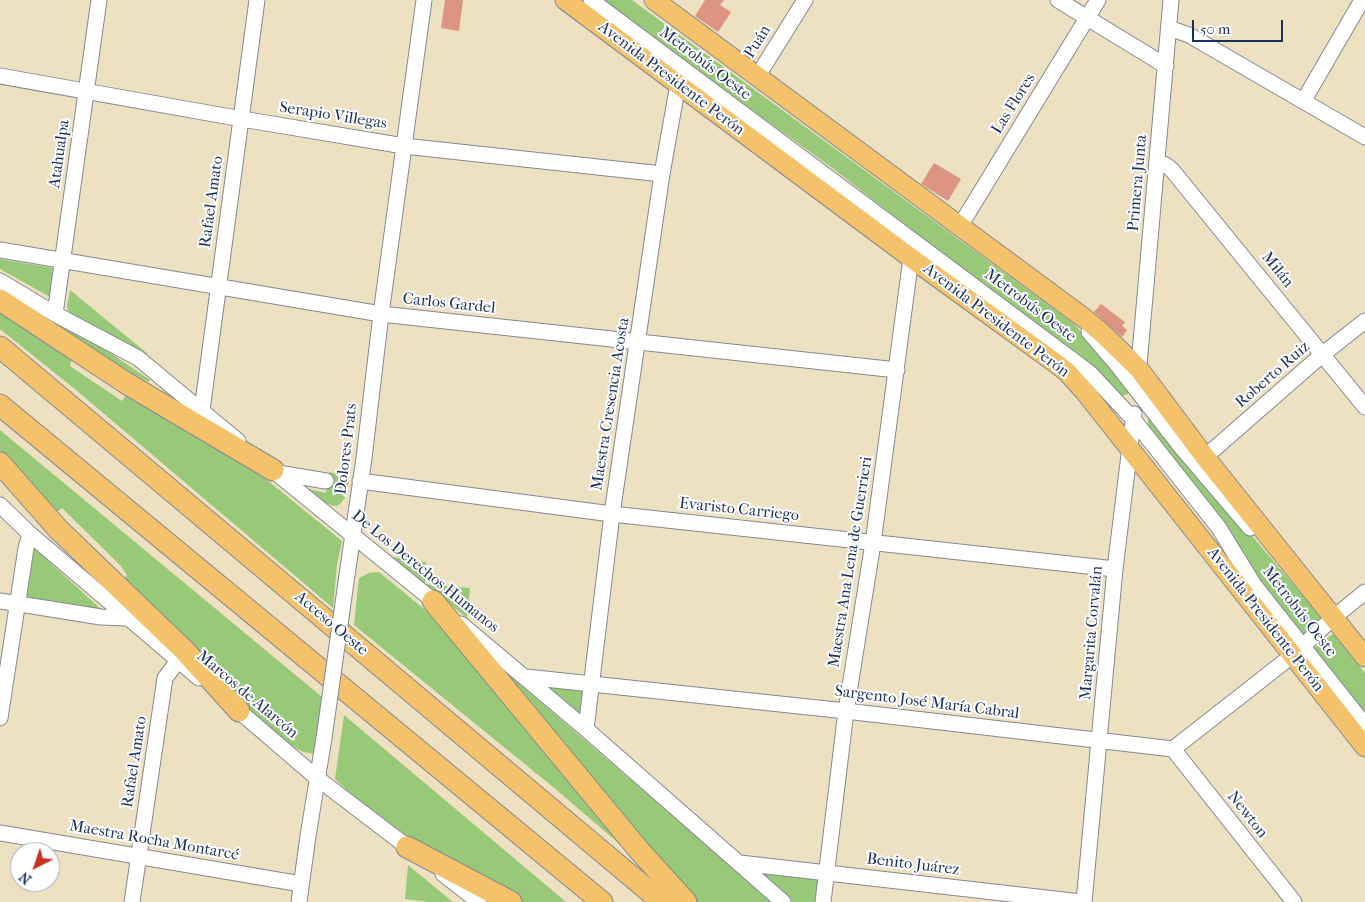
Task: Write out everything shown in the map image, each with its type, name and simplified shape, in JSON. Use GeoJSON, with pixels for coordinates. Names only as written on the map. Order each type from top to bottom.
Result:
{"type":"FeatureCollection","features":[{"type":"Feature","properties":{"kind":"highway"},"geometry":{"type":"LineString","coordinates":[[0,300],[126,383],[275,472]]}},
{"type":"Feature","properties":{"kind":"highway","name":"Acceso Oeste"},"geometry":{"type":"LineString","coordinates":[[0,347],[662,902]]}},
{"type":"Feature","properties":{"kind":"highway"},"geometry":{"type":"LineString","coordinates":[[0,405],[602,902]]}},
{"type":"Feature","properties":{"kind":"highway"},"geometry":{"type":"LineString","coordinates":[[0,463],[58,529],[184,650],[239,711]]}},
{"type":"Feature","properties":{"kind":"highway"},"geometry":{"type":"LineString","coordinates":[[433,601],[638,850],[686,902]]}},
{"type":"Feature","properties":{"kind":"highway"},"geometry":{"type":"LineString","coordinates":[[407,847],[511,902]]}},
{"type":"Feature","properties":{"kind":"main road","name":"Avenida Presidente Perón"},"geometry":{"type":"LineString","coordinates":[[565,0],[1060,367],[1085,392],[1130,450],[1298,650],[1365,747]]}},
{"type":"Feature","properties":{"kind":"main road"},"geometry":{"type":"LineString","coordinates":[[654,0],[1084,318],[1138,369],[1331,621],[1365,657]]}},
{"type":"Feature","properties":{"kind":"street","name":"Atahualpa"},"geometry":{"type":"LineString","coordinates":[[55,314],[99,0]]}},
{"type":"Feature","properties":{"kind":"street","name":"Rafael Amato"},"geometry":{"type":"LineString","coordinates":[[202,410],[258,0]]}},
{"type":"Feature","properties":{"kind":"street","name":"Dolores Prats"},"geometry":{"type":"LineString","coordinates":[[299,902],[347,575],[424,0]]}},
{"type":"Feature","properties":{"kind":"street","name":"Metrobús Oeste"},"geometry":{"type":"LineString","coordinates":[[591,0],[1090,373],[1133,419],[1219,528],[1298,650],[1365,725]]}},
{"type":"Feature","properties":{"kind":"street","name":"Metrobús Oeste"},"geometry":{"type":"LineString","coordinates":[[644,0],[1080,324],[1099,342],[1181,447],[1331,621],[1365,669]]}},
{"type":"Feature","properties":{"kind":"street","name":"Puán"},"geometry":{"type":"LineString","coordinates":[[757,77],[805,0]]}},
{"type":"Feature","properties":{"kind":"street"},"geometry":{"type":"LineString","coordinates":[[1058,0],[1166,66]]}},
{"type":"Feature","properties":{"kind":"street","name":"Las Flores"},"geometry":{"type":"LineString","coordinates":[[960,226],[1098,0]]}},
{"type":"Feature","properties":{"kind":"street","name":"Primera Junta"},"geometry":{"type":"LineString","coordinates":[[1138,369],[1172,0]]}},
{"type":"Feature","properties":{"kind":"street"},"geometry":{"type":"LineString","coordinates":[[1304,100],[1362,0]]}},
{"type":"Feature","properties":{"kind":"street"},"geometry":{"type":"LineString","coordinates":[[1169,28],[1189,35],[1365,137]]}},
{"type":"Feature","properties":{"kind":"street","name":"Serapio Villegas"},"geometry":{"type":"LineString","coordinates":[[0,76],[404,146],[662,174]]}},
{"type":"Feature","properties":{"kind":"street","name":"Maestra Cresencia Acosta"},"geometry":{"type":"LineString","coordinates":[[586,729],[612,514],[662,174],[678,84]]}},
{"type":"Feature","properties":{"kind":"street","name":"Milán"},"geometry":{"type":"LineString","coordinates":[[1157,162],[1166,165],[1172,170],[1365,407]]}},
{"type":"Feature","properties":{"kind":"street","name":"Carlos Gardel"},"geometry":{"type":"LineString","coordinates":[[0,250],[381,314],[897,370]]}},
{"type":"Feature","properties":{"kind":"street","name":"Maestra Ana Lena de Guerrieri"},"geometry":{"type":"LineString","coordinates":[[823,902],[846,711],[897,370],[911,258]]}},
{"type":"Feature","properties":{"kind":"street","name":"De Los Derechos Humanos"},"geometry":{"type":"LineString","coordinates":[[0,280],[55,314],[138,358],[352,536],[526,677],[740,862],[783,902]]}},
{"type":"Feature","properties":{"kind":"street","name":"Roberto Ruiz"},"geometry":{"type":"LineString","coordinates":[[1205,457],[1323,354],[1365,321]]}},
{"type":"Feature","properties":{"kind":"street","name":"Margarita Corvalán"},"geometry":{"type":"LineString","coordinates":[[1083,902],[1100,742],[1115,569],[1137,391],[1138,369]]}},
{"type":"Feature","properties":{"kind":"street"},"geometry":{"type":"LineString","coordinates":[[275,472],[326,481]]}},
{"type":"Feature","properties":{"kind":"street","name":"Evaristo Carriego"},"geometry":{"type":"LineString","coordinates":[[360,481],[612,514],[1115,569]]}},
{"type":"Feature","properties":{"kind":"street","name":"Marcos de Alarcón"},"geometry":{"type":"LineString","coordinates":[[0,505],[30,534],[127,618],[317,778],[479,902]]}},
{"type":"Feature","properties":{"kind":"street"},"geometry":{"type":"LineString","coordinates":[[0,718],[26,548],[30,534]]}},
{"type":"Feature","properties":{"kind":"street"},"geometry":{"type":"LineString","coordinates":[[1173,749],[1298,650],[1365,592]]}},
{"type":"Feature","properties":{"kind":"street"},"geometry":{"type":"LineString","coordinates":[[0,601],[102,617],[127,618]]}},
{"type":"Feature","properties":{"kind":"street","name":"Rafael Amato"},"geometry":{"type":"LineString","coordinates":[[132,902],[165,678],[178,661]]}},
{"type":"Feature","properties":{"kind":"street","name":"Sargento José María Cabral"},"geometry":{"type":"LineString","coordinates":[[526,677],[846,711],[1173,749]]}},
{"type":"Feature","properties":{"kind":"street","name":"Newton"},"geometry":{"type":"LineString","coordinates":[[1173,749],[1294,902]]}},
{"type":"Feature","properties":{"kind":"street","name":"Maestra Rocha Montarcé"},"geometry":{"type":"LineString","coordinates":[[0,833],[302,884]]}},
{"type":"Feature","properties":{"kind":"street","name":"Benito Juárez"},"geometry":{"type":"LineString","coordinates":[[740,862],[1083,902]]}},
{"type":"Feature","properties":{"kind":"green space"},"geometry":{"type":"Polygon","coordinates":[[[600,0],[632,0],[1073,323],[1129,382],[1128,394],[1116,398],[1086,366],[835,170],[600,0]]]}},
{"type":"Feature","properties":{"kind":"green space"},"geometry":{"type":"Polygon","coordinates":[[[0,259],[53,268],[50,297],[0,269],[0,259]]]}},
{"type":"Feature","properties":{"kind":"green space"},"geometry":{"type":"Polygon","coordinates":[[[70,290],[148,354],[140,356],[73,317],[67,306],[70,290]]]}},
{"type":"Feature","properties":{"kind":"green space"},"geometry":{"type":"Polygon","coordinates":[[[11,298],[106,350],[150,380],[149,382],[80,347],[11,298]]]}},
{"type":"Feature","properties":{"kind":"green space"},"geometry":{"type":"Polygon","coordinates":[[[0,310],[73,355],[70,366],[122,401],[126,395],[135,401],[138,396],[267,480],[342,541],[337,564],[333,608],[76,390],[0,329],[0,310]]]}},
{"type":"Feature","properties":{"kind":"green space"},"geometry":{"type":"Polygon","coordinates":[[[1150,411],[1215,492],[1325,622],[1300,640],[1146,434],[1150,411]]]}},
{"type":"Feature","properties":{"kind":"green space"},"geometry":{"type":"Polygon","coordinates":[[[0,430],[322,697],[316,754],[303,752],[291,745],[269,729],[229,691],[122,581],[127,575],[120,565],[62,508],[57,512],[0,451],[0,430]]]}},
{"type":"Feature","properties":{"kind":"green space"},"geometry":{"type":"Polygon","coordinates":[[[329,472],[349,476],[347,495],[337,506],[325,503],[305,488],[326,493],[329,472]]]}},
{"type":"Feature","properties":{"kind":"green space"},"geometry":{"type":"Polygon","coordinates":[[[32,546],[103,611],[23,599],[32,546]]]}},
{"type":"Feature","properties":{"kind":"green space"},"geometry":{"type":"Polygon","coordinates":[[[392,557],[426,562],[425,584],[392,557]]]}},
{"type":"Feature","properties":{"kind":"green space"},"geometry":{"type":"Polygon","coordinates":[[[379,572],[430,614],[622,846],[553,787],[354,625],[359,578],[369,573],[379,572]]]}},
{"type":"Feature","properties":{"kind":"green space"},"geometry":{"type":"Polygon","coordinates":[[[425,584],[470,588],[467,618],[425,584]]]}},
{"type":"Feature","properties":{"kind":"green space"},"geometry":{"type":"Polygon","coordinates":[[[1334,633],[1365,673],[1365,722],[1312,655],[1314,648],[1334,633]]]}},
{"type":"Feature","properties":{"kind":"green space"},"geometry":{"type":"Polygon","coordinates":[[[478,648],[761,892],[771,902],[696,902],[478,648]]]}},
{"type":"Feature","properties":{"kind":"green space"},"geometry":{"type":"Polygon","coordinates":[[[538,682],[587,688],[584,722],[538,682]]]}},
{"type":"Feature","properties":{"kind":"green space"},"geometry":{"type":"Polygon","coordinates":[[[344,715],[566,902],[522,902],[422,847],[352,795],[335,779],[344,715]]]}},
{"type":"Feature","properties":{"kind":"green space"},"geometry":{"type":"Polygon","coordinates":[[[408,865],[453,902],[405,899],[408,865]]]}},
{"type":"Feature","properties":{"kind":"green space"},"geometry":{"type":"Polygon","coordinates":[[[762,872],[823,877],[821,902],[791,902],[762,872]]]}},
{"type":"Feature","properties":{"kind":"building"},"geometry":{"type":"Polygon","coordinates":[[[445,0],[463,0],[459,31],[441,28],[445,0]]]}},
{"type":"Feature","properties":{"kind":"building"},"geometry":{"type":"Polygon","coordinates":[[[705,0],[724,0],[720,5],[731,12],[718,32],[695,16],[705,0]]]}},
{"type":"Feature","properties":{"kind":"building"},"geometry":{"type":"Polygon","coordinates":[[[934,163],[961,179],[948,201],[921,184],[934,163]]]}},
{"type":"Feature","properties":{"kind":"building"},"geometry":{"type":"Polygon","coordinates":[[[1101,304],[1125,322],[1122,326],[1127,330],[1122,337],[1094,312],[1101,304]]]}}]}
